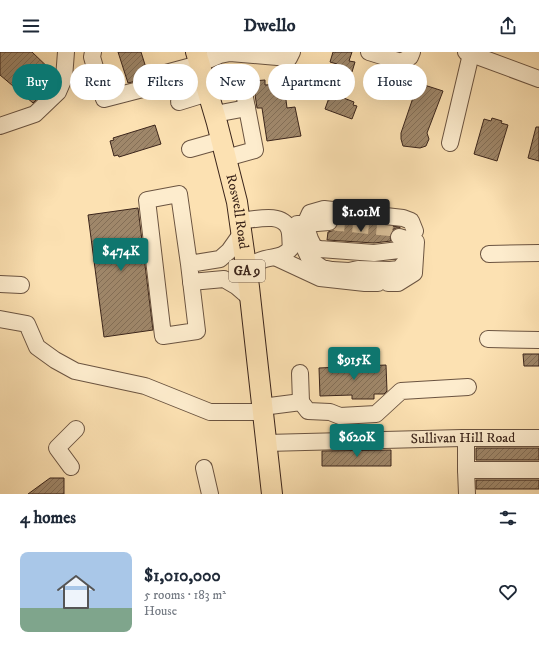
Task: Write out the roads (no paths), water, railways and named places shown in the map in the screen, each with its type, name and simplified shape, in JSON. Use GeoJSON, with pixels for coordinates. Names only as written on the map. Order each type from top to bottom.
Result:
{"type":"FeatureCollection","features":[{"type":"Feature","properties":{"kind":"main road","name":"Roswell Road"},"geometry":{"type":"LineString","coordinates":[[198,58],[206,86]]}},
{"type":"Feature","properties":{"kind":"main road","name":"Roswell Road"},"geometry":{"type":"LineString","coordinates":[[210,100],[237,202],[250,298],[272,494]]}},
{"type":"Feature","properties":{"kind":"street"},"geometry":{"type":"LineString","coordinates":[[0,126],[35,114],[58,92],[64,78],[66,52]]}},
{"type":"Feature","properties":{"kind":"street"},"geometry":{"type":"LineString","coordinates":[[93,52],[92,57],[104,99],[164,79],[198,58],[230,53],[289,58],[292,52]]}},
{"type":"Feature","properties":{"kind":"street"},"geometry":{"type":"LineString","coordinates":[[369,52],[401,62],[410,57],[412,52]]}},
{"type":"Feature","properties":{"kind":"street"},"geometry":{"type":"LineString","coordinates":[[450,144],[469,53],[539,79]]}},
{"type":"Feature","properties":{"kind":"street"},"geometry":{"type":"LineString","coordinates":[[179,102],[206,90]]}},
{"type":"Feature","properties":{"kind":"street"},"geometry":{"type":"LineString","coordinates":[[190,149],[255,150],[245,100]]}},
{"type":"Feature","properties":{"kind":"street"},"geometry":{"type":"LineString","coordinates":[[215,114],[247,108]]}},
{"type":"Feature","properties":{"kind":"street"},"geometry":{"type":"LineString","coordinates":[[180,194],[191,282],[197,331],[163,336],[147,200],[180,194]]}},
{"type":"Feature","properties":{"kind":"street"},"geometry":{"type":"LineString","coordinates":[[277,258],[320,278],[365,283],[398,283],[414,274],[407,235],[411,221],[403,218],[324,209],[310,213],[305,224],[304,247],[310,260],[322,268],[349,272],[358,269],[390,270],[399,269],[411,260]]}},
{"type":"Feature","properties":{"kind":"street"},"geometry":{"type":"LineString","coordinates":[[189,264],[220,259],[229,250],[240,228],[271,218],[278,219],[285,223],[328,226]]}},
{"type":"Feature","properties":{"kind":"street"},"geometry":{"type":"LineString","coordinates":[[246,266],[265,259],[277,258],[285,255],[291,248],[289,230],[285,223]]}},
{"type":"Feature","properties":{"kind":"street"},"geometry":{"type":"LineString","coordinates":[[489,254],[539,253]]}},
{"type":"Feature","properties":{"kind":"street"},"geometry":{"type":"LineString","coordinates":[[191,282],[224,278],[250,298]]}},
{"type":"Feature","properties":{"kind":"street"},"geometry":{"type":"LineString","coordinates":[[0,284],[20,285]]}},
{"type":"Feature","properties":{"kind":"street"},"geometry":{"type":"LineString","coordinates":[[0,320],[27,324],[38,347],[55,360],[75,371],[145,386],[210,412],[262,409],[301,402]]}},
{"type":"Feature","properties":{"kind":"street"},"geometry":{"type":"LineString","coordinates":[[488,339],[539,340]]}},
{"type":"Feature","properties":{"kind":"street"},"geometry":{"type":"LineString","coordinates":[[300,373],[301,402],[308,411],[330,412],[340,416],[376,414],[401,391],[468,387]]}},
{"type":"Feature","properties":{"kind":"street"},"geometry":{"type":"LineString","coordinates":[[71,468],[57,448],[76,429]]}},
{"type":"Feature","properties":{"kind":"street"},"geometry":{"type":"LineString","coordinates":[[466,438],[467,494]]}},
{"type":"Feature","properties":{"kind":"street","name":"Sullivan Hill Road"},"geometry":{"type":"LineString","coordinates":[[266,443],[466,438],[539,438]]}},
{"type":"Feature","properties":{"kind":"street"},"geometry":{"type":"LineString","coordinates":[[204,468],[210,494]]}},
{"type":"Feature","properties":{"kind":"street"},"geometry":{"type":"LineString","coordinates":[[466,470],[539,470]]}},
{"type":"Feature","properties":{"kind":"tunnel"},"geometry":{"type":"LineString","coordinates":[[329,222],[400,229]]}}]}
